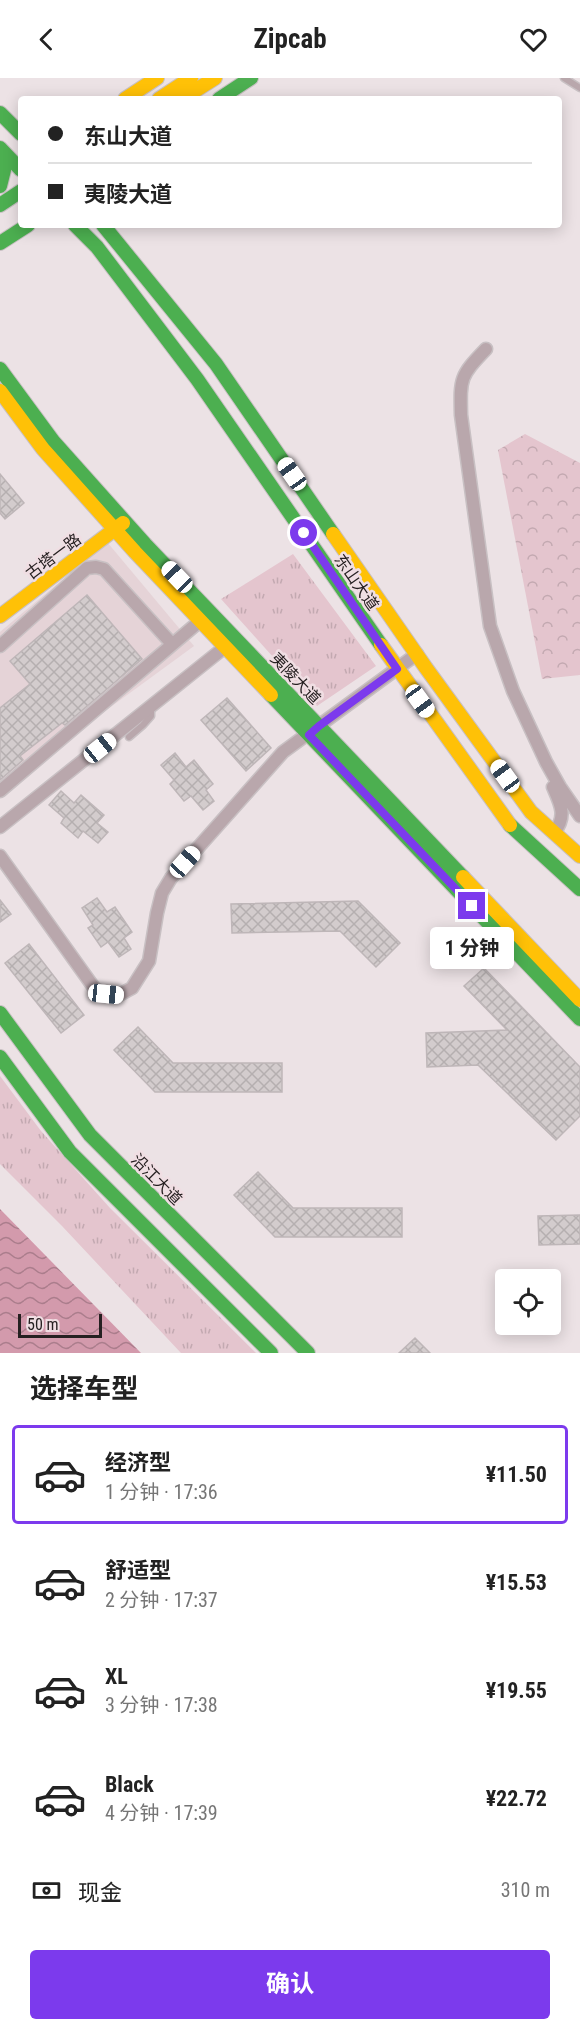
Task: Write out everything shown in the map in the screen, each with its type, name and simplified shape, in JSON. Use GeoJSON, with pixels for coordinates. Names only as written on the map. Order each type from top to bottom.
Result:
{"type":"FeatureCollection","features":[{"type":"Feature","properties":{"kind":"main road"},"geometry":{"type":"LineString","coordinates":[[130,96],[158,78]]}},
{"type":"Feature","properties":{"kind":"main road"},"geometry":{"type":"LineString","coordinates":[[164,96],[191,78]]}},
{"type":"Feature","properties":{"kind":"main road"},"geometry":{"type":"LineString","coordinates":[[187,96],[215,78]]}},
{"type":"Feature","properties":{"kind":"main road"},"geometry":{"type":"LineString","coordinates":[[224,96],[251,78]]}},
{"type":"Feature","properties":{"kind":"main road"},"geometry":{"type":"LineString","coordinates":[[0,113],[18,130]]}},
{"type":"Feature","properties":{"kind":"main road"},"geometry":{"type":"LineString","coordinates":[[0,148],[18,167]]}},
{"type":"Feature","properties":{"kind":"main road"},"geometry":{"type":"LineString","coordinates":[[0,155],[5,175],[0,186]]}},
{"type":"Feature","properties":{"kind":"main road"},"geometry":{"type":"LineString","coordinates":[[0,205],[18,193]]}},
{"type":"Feature","properties":{"kind":"main road"},"geometry":{"type":"LineString","coordinates":[[0,220],[18,209]]}},
{"type":"Feature","properties":{"kind":"main road"},"geometry":{"type":"LineString","coordinates":[[0,243],[23,228]]}},
{"type":"Feature","properties":{"kind":"main road"},"geometry":{"type":"LineString","coordinates":[[65,228],[76,232],[96,247]]}},
{"type":"Feature","properties":{"kind":"main road","name":"东山大道"},"geometry":{"type":"LineString","coordinates":[[78,228],[96,247],[197,379],[397,669],[512,828],[580,889]]}},
{"type":"Feature","properties":{"kind":"main road","name":"东山大道"},"geometry":{"type":"LineString","coordinates":[[108,228],[216,364],[417,654],[531,812],[580,856]]}},
{"type":"Feature","properties":{"kind":"main road","name":"夷陵大道"},"geometry":{"type":"LineString","coordinates":[[0,369],[120,526],[200,621],[225,648],[314,731],[580,1000]]}},
{"type":"Feature","properties":{"kind":"main road","name":"夷陵大道"},"geometry":{"type":"LineString","coordinates":[[0,392],[43,449],[120,526],[314,731],[580,1019]]}},
{"type":"Feature","properties":{"kind":"main road","name":"古塔一路"},"geometry":{"type":"LineString","coordinates":[[0,616],[120,526]]}},
{"type":"Feature","properties":{"kind":"main road","name":"沿江大道"},"geometry":{"type":"LineString","coordinates":[[0,1013],[90,1135],[308,1353]]}},
{"type":"Feature","properties":{"kind":"main road"},"geometry":{"type":"LineString","coordinates":[[0,1057],[70,1152],[271,1353]]}},
{"type":"Feature","properties":{"kind":"street"},"geometry":{"type":"LineString","coordinates":[[486,349],[469,367],[460,384],[461,415],[490,626],[513,691],[555,779],[580,816]]}},
{"type":"Feature","properties":{"kind":"street"},"geometry":{"type":"LineString","coordinates":[[0,646],[87,568],[96,567],[104,569],[172,644]]}},
{"type":"Feature","properties":{"kind":"street"},"geometry":{"type":"LineString","coordinates":[[0,791],[200,621]]}},
{"type":"Feature","properties":{"kind":"street"},"geometry":{"type":"LineString","coordinates":[[0,826],[225,648]]}},
{"type":"Feature","properties":{"kind":"street"},"geometry":{"type":"LineString","coordinates":[[0,856],[95,989],[106,994],[119,995],[132,988],[149,961],[162,893],[171,878],[284,753],[417,654]]}},
{"type":"Feature","properties":{"kind":"street"},"geometry":{"type":"LineString","coordinates":[[554,833],[561,824],[562,813],[553,788],[555,779]]}},
{"type":"Feature","properties":{"kind":"lane"},"geometry":{"type":"LineString","coordinates":[[564,78],[580,88]]}},
{"type":"Feature","properties":{"kind":"lane"},"geometry":{"type":"LineString","coordinates":[[129,737],[151,716],[151,707]]}},
{"type":"Feature","properties":{"kind":"shaded area"},"geometry":{"type":"Polygon","coordinates":[[[107,542],[194,646],[0,788],[0,632],[107,542]]]}},
{"type":"Feature","properties":{"kind":"green space"},"geometry":{"type":"Polygon","coordinates":[[[525,434],[580,463],[580,675],[542,679],[498,450],[525,434]]]}},
{"type":"Feature","properties":{"kind":"green space"},"geometry":{"type":"Polygon","coordinates":[[[293,554],[376,666],[317,706],[221,599],[293,554]]]}},
{"type":"Feature","properties":{"kind":"green space"},"geometry":{"type":"Polygon","coordinates":[[[0,1076],[41,1131],[110,1208],[256,1353],[181,1353],[62,1226],[0,1164],[0,1076]]]}},
{"type":"Feature","properties":{"kind":"water"},"geometry":{"type":"Polygon","coordinates":[[[0,1209],[141,1353],[0,1353],[0,1209]]]}},
{"type":"Feature","properties":{"kind":"building"},"geometry":{"type":"Polygon","coordinates":[[[0,474],[24,503],[5,519],[0,513],[0,474]]]}},
{"type":"Feature","properties":{"kind":"building"},"geometry":{"type":"Polygon","coordinates":[[[87,595],[142,659],[65,725],[62,723],[20,756],[23,760],[0,780],[0,708],[30,684],[10,661],[87,595]]]}},
{"type":"Feature","properties":{"kind":"building"},"geometry":{"type":"Polygon","coordinates":[[[227,698],[271,748],[246,771],[201,720],[227,698]]]}},
{"type":"Feature","properties":{"kind":"building"},"geometry":{"type":"Polygon","coordinates":[[[175,753],[186,767],[194,760],[213,784],[206,790],[214,801],[203,810],[191,796],[184,801],[170,784],[174,780],[161,765],[175,753]]]}},
{"type":"Feature","properties":{"kind":"building"},"geometry":{"type":"Polygon","coordinates":[[[61,791],[74,803],[81,795],[104,815],[97,823],[108,832],[98,843],[83,831],[78,838],[61,823],[64,818],[49,805],[61,791]]]}},
{"type":"Feature","properties":{"kind":"building"},"geometry":{"type":"Polygon","coordinates":[[[97,898],[107,912],[115,907],[132,932],[124,938],[131,949],[119,957],[108,942],[101,947],[88,928],[93,925],[82,908],[97,898]]]}},
{"type":"Feature","properties":{"kind":"building"},"geometry":{"type":"Polygon","coordinates":[[[0,900],[11,914],[0,922],[0,900]]]}},
{"type":"Feature","properties":{"kind":"building"},"geometry":{"type":"Polygon","coordinates":[[[358,901],[400,943],[376,967],[340,931],[232,933],[231,904],[358,901]]]}},
{"type":"Feature","properties":{"kind":"building"},"geometry":{"type":"Polygon","coordinates":[[[29,944],[84,1015],[61,1033],[5,963],[29,944]]]}},
{"type":"Feature","properties":{"kind":"building"},"geometry":{"type":"Polygon","coordinates":[[[484,968],[580,1067],[580,1116],[556,1140],[478,1065],[427,1067],[426,1033],[507,1030],[464,986],[484,968]]]}},
{"type":"Feature","properties":{"kind":"building"},"geometry":{"type":"Polygon","coordinates":[[[138,1027],[173,1063],[282,1063],[282,1092],[155,1092],[114,1050],[138,1027]]]}},
{"type":"Feature","properties":{"kind":"building"},"geometry":{"type":"Polygon","coordinates":[[[258,1172],[293,1208],[402,1208],[402,1237],[275,1237],[234,1195],[258,1172]]]}},
{"type":"Feature","properties":{"kind":"building"},"geometry":{"type":"Polygon","coordinates":[[[580,1215],[580,1244],[539,1245],[538,1216],[580,1215]]]}},
{"type":"Feature","properties":{"kind":"building"},"geometry":{"type":"Polygon","coordinates":[[[415,1338],[430,1353],[399,1353],[415,1338]]]}},
{"type":"Feature","properties":{"kind":"traffic: fast"},"geometry":{"type":"LineString","coordinates":[[224,96],[251,78]]}},
{"type":"Feature","properties":{"kind":"traffic: fast"},"geometry":{"type":"LineString","coordinates":[[0,113],[18,131]]}},
{"type":"Feature","properties":{"kind":"traffic: fast"},"geometry":{"type":"LineString","coordinates":[[0,148],[18,167]]}},
{"type":"Feature","properties":{"kind":"traffic: fast"},"geometry":{"type":"LineString","coordinates":[[0,155],[4,170],[0,186]]}},
{"type":"Feature","properties":{"kind":"traffic: fast"},"geometry":{"type":"LineString","coordinates":[[0,205],[18,193]]}},
{"type":"Feature","properties":{"kind":"traffic: fast"},"geometry":{"type":"LineString","coordinates":[[0,243],[23,228]]}},
{"type":"Feature","properties":{"kind":"traffic: fast"},"geometry":{"type":"LineString","coordinates":[[78,228],[97,247],[197,379],[381,645]]}},
{"type":"Feature","properties":{"kind":"traffic: fast"},"geometry":{"type":"LineString","coordinates":[[105,228],[216,364],[333,534]]}},
{"type":"Feature","properties":{"kind":"traffic: fast"},"geometry":{"type":"LineString","coordinates":[[0,369],[53,441],[145,544],[463,877]]}},
{"type":"Feature","properties":{"kind":"traffic: fast"},"geometry":{"type":"LineString","coordinates":[[271,695],[580,1019]]}},
{"type":"Feature","properties":{"kind":"traffic: fast"},"geometry":{"type":"LineString","coordinates":[[510,825],[580,889]]}},
{"type":"Feature","properties":{"kind":"traffic: fast"},"geometry":{"type":"LineString","coordinates":[[0,1013],[90,1135],[308,1353]]}},
{"type":"Feature","properties":{"kind":"traffic: fast"},"geometry":{"type":"LineString","coordinates":[[0,1057],[70,1152],[271,1353]]}},
{"type":"Feature","properties":{"kind":"traffic: slow"},"geometry":{"type":"LineString","coordinates":[[130,96],[157,78]]}},
{"type":"Feature","properties":{"kind":"traffic: slow"},"geometry":{"type":"LineString","coordinates":[[164,96],[191,78]]}},
{"type":"Feature","properties":{"kind":"traffic: slow"},"geometry":{"type":"LineString","coordinates":[[187,96],[215,78]]}},
{"type":"Feature","properties":{"kind":"traffic: slow"},"geometry":{"type":"LineString","coordinates":[[0,391],[43,449],[135,552],[271,695]]}},
{"type":"Feature","properties":{"kind":"traffic: slow"},"geometry":{"type":"LineString","coordinates":[[0,616],[123,523]]}},
{"type":"Feature","properties":{"kind":"traffic: slow"},"geometry":{"type":"LineString","coordinates":[[333,534],[426,668],[531,812],[580,856]]}},
{"type":"Feature","properties":{"kind":"traffic: slow"},"geometry":{"type":"LineString","coordinates":[[381,645],[510,825]]}},
{"type":"Feature","properties":{"kind":"traffic: slow"},"geometry":{"type":"LineString","coordinates":[[463,877],[580,1000]]}},
{"type":"Feature","properties":{"kind":"route"},"geometry":{"type":"LineString","coordinates":[[304,533],[397,669],[309,735],[472,906]]}}]}
